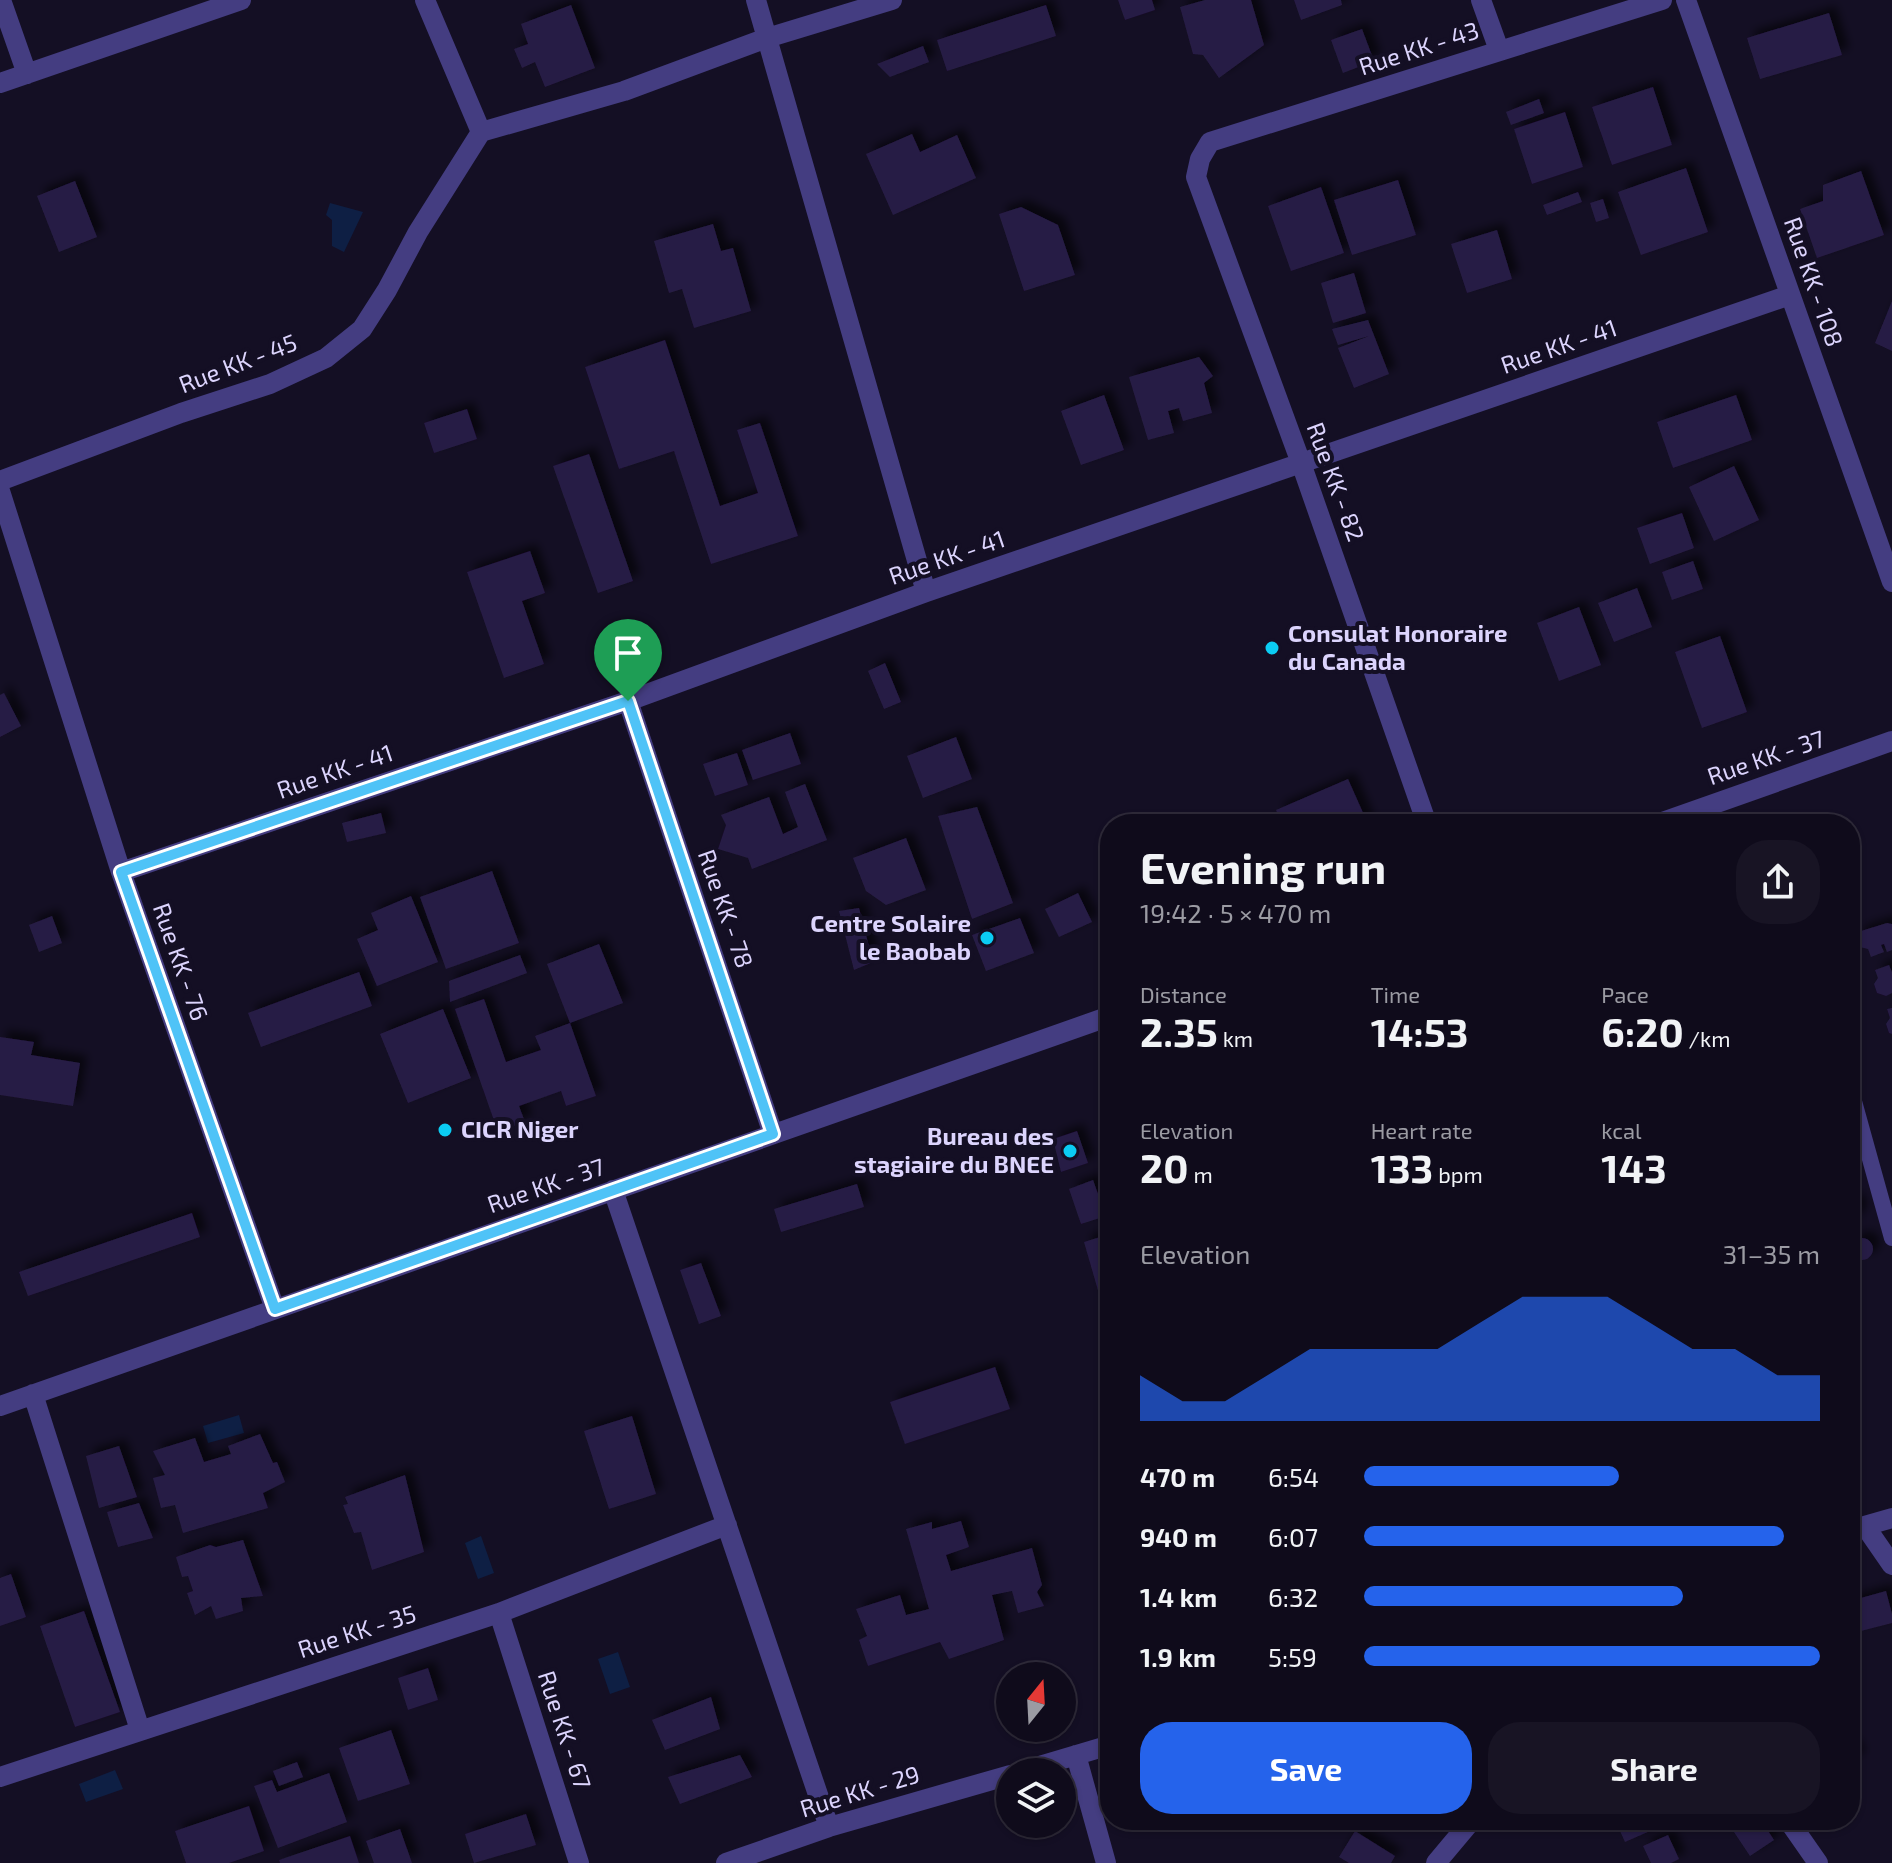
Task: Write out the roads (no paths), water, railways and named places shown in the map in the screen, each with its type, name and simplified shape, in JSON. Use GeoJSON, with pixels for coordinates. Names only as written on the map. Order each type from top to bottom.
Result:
{"type":"FeatureCollection","features":[{"type":"Feature","properties":{"kind":"street"},"geometry":{"type":"LineString","coordinates":[[1,0],[27,74]]}},
{"type":"Feature","properties":{"kind":"street"},"geometry":{"type":"LineString","coordinates":[[0,83],[241,0]]}},
{"type":"Feature","properties":{"kind":"street"},"geometry":{"type":"LineString","coordinates":[[425,0],[481,132],[624,91],[767,38],[892,0]]}},
{"type":"Feature","properties":{"kind":"street"},"geometry":{"type":"LineString","coordinates":[[756,0],[926,592]]}},
{"type":"Feature","properties":{"kind":"street"},"geometry":{"type":"LineString","coordinates":[[1481,0],[1499,50]]}},
{"type":"Feature","properties":{"kind":"street","name":"Rue KK - 43"},"geometry":{"type":"LineString","coordinates":[[1200,159],[1210,142],[1662,0]]}},
{"type":"Feature","properties":{"kind":"street","name":"Rue KK - 108"},"geometry":{"type":"LineString","coordinates":[[1686,0],[1892,582]]}},
{"type":"Feature","properties":{"kind":"street","name":"Rue KK - 45"},"geometry":{"type":"LineString","coordinates":[[0,481],[181,413],[270,384],[326,358],[362,329],[481,132]]}},
{"type":"Feature","properties":{"kind":"street","name":"Rue KK - 82"},"geometry":{"type":"LineString","coordinates":[[1200,159],[1196,177],[1301,463],[1424,814]]}},
{"type":"Feature","properties":{"kind":"street","name":"Rue KK - 41"},"geometry":{"type":"LineString","coordinates":[[121,872],[628,701],[926,592],[1790,295]]}},
{"type":"Feature","properties":{"kind":"street","name":"Rue KK - 76"},"geometry":{"type":"LineString","coordinates":[[0,491],[121,872],[275,1309]]}},
{"type":"Feature","properties":{"kind":"street","name":"Rue KK - 78"},"geometry":{"type":"LineString","coordinates":[[628,701],[773,1134]]}},
{"type":"Feature","properties":{"kind":"street","name":"Rue KK - 37"},"geometry":{"type":"LineString","coordinates":[[1685,814],[1892,741]]}},
{"type":"Feature","properties":{"kind":"street","name":"Rue KK - 37"},"geometry":{"type":"LineString","coordinates":[[0,1406],[1100,1020]]}},
{"type":"Feature","properties":{"kind":"street"},"geometry":{"type":"LineString","coordinates":[[613,1190],[829,1827]]}},
{"type":"Feature","properties":{"kind":"street"},"geometry":{"type":"LineString","coordinates":[[33,1394],[140,1730]]}},
{"type":"Feature","properties":{"kind":"street"},"geometry":{"type":"LineString","coordinates":[[1860,1527],[1892,1518]]}},
{"type":"Feature","properties":{"kind":"street","name":"Rue KK - 35"},"geometry":{"type":"LineString","coordinates":[[0,1777],[499,1613],[727,1525]]}},
{"type":"Feature","properties":{"kind":"street"},"geometry":{"type":"LineString","coordinates":[[1860,1530],[1892,1565]]}},
{"type":"Feature","properties":{"kind":"street","name":"Rue KK - 67"},"geometry":{"type":"LineString","coordinates":[[499,1613],[579,1863]]}},
{"type":"Feature","properties":{"kind":"street"},"geometry":{"type":"LineString","coordinates":[[1066,1758],[1100,1748]]}},
{"type":"Feature","properties":{"kind":"street"},"geometry":{"type":"LineString","coordinates":[[1076,1755],[1106,1863]]}},
{"type":"Feature","properties":{"kind":"street","name":"Rue KK - 29"},"geometry":{"type":"LineString","coordinates":[[726,1863],[829,1827],[996,1779]]}},
{"type":"Feature","properties":{"kind":"street"},"geometry":{"type":"LineString","coordinates":[[1436,1863],[1464,1830]]}},
{"type":"Feature","properties":{"kind":"street"},"geometry":{"type":"LineString","coordinates":[[1795,1830],[1818,1863]]}},
{"type":"Feature","properties":{"kind":"lane"},"geometry":{"type":"LineString","coordinates":[[1860,1123],[1892,1238]]}},
{"type":"Feature","properties":{"kind":"water"},"geometry":{"type":"Polygon","coordinates":[[[330,203],[363,212],[344,252],[332,246],[332,220],[326,215],[330,203]]]}},
{"type":"Feature","properties":{"kind":"water"},"geometry":{"type":"Polygon","coordinates":[[[239,1415],[244,1433],[208,1443],[203,1426],[239,1415]]]}},
{"type":"Feature","properties":{"kind":"water"},"geometry":{"type":"Polygon","coordinates":[[[481,1536],[494,1573],[478,1579],[465,1543],[481,1536]]]}},
{"type":"Feature","properties":{"kind":"water"},"geometry":{"type":"Polygon","coordinates":[[[618,1652],[630,1687],[610,1694],[598,1659],[618,1652]]]}},
{"type":"Feature","properties":{"kind":"water"},"geometry":{"type":"Polygon","coordinates":[[[115,1770],[123,1789],[86,1802],[79,1784],[115,1770]]]}},
{"type":"Feature","properties":{"kind":"place","name":"Consulat Honoraire du Canada"},"geometry":{"type":"Point","coordinates":[1272,648]}},
{"type":"Feature","properties":{"kind":"place","name":"Centre Solaire le Baobab"},"geometry":{"type":"Point","coordinates":[987,938]}},
{"type":"Feature","properties":{"kind":"place","name":"CICR Niger"},"geometry":{"type":"Point","coordinates":[445,1130]}},
{"type":"Feature","properties":{"kind":"place","name":"Bureau des stagiaire du BNEE"},"geometry":{"type":"Point","coordinates":[1070,1151]}}]}
